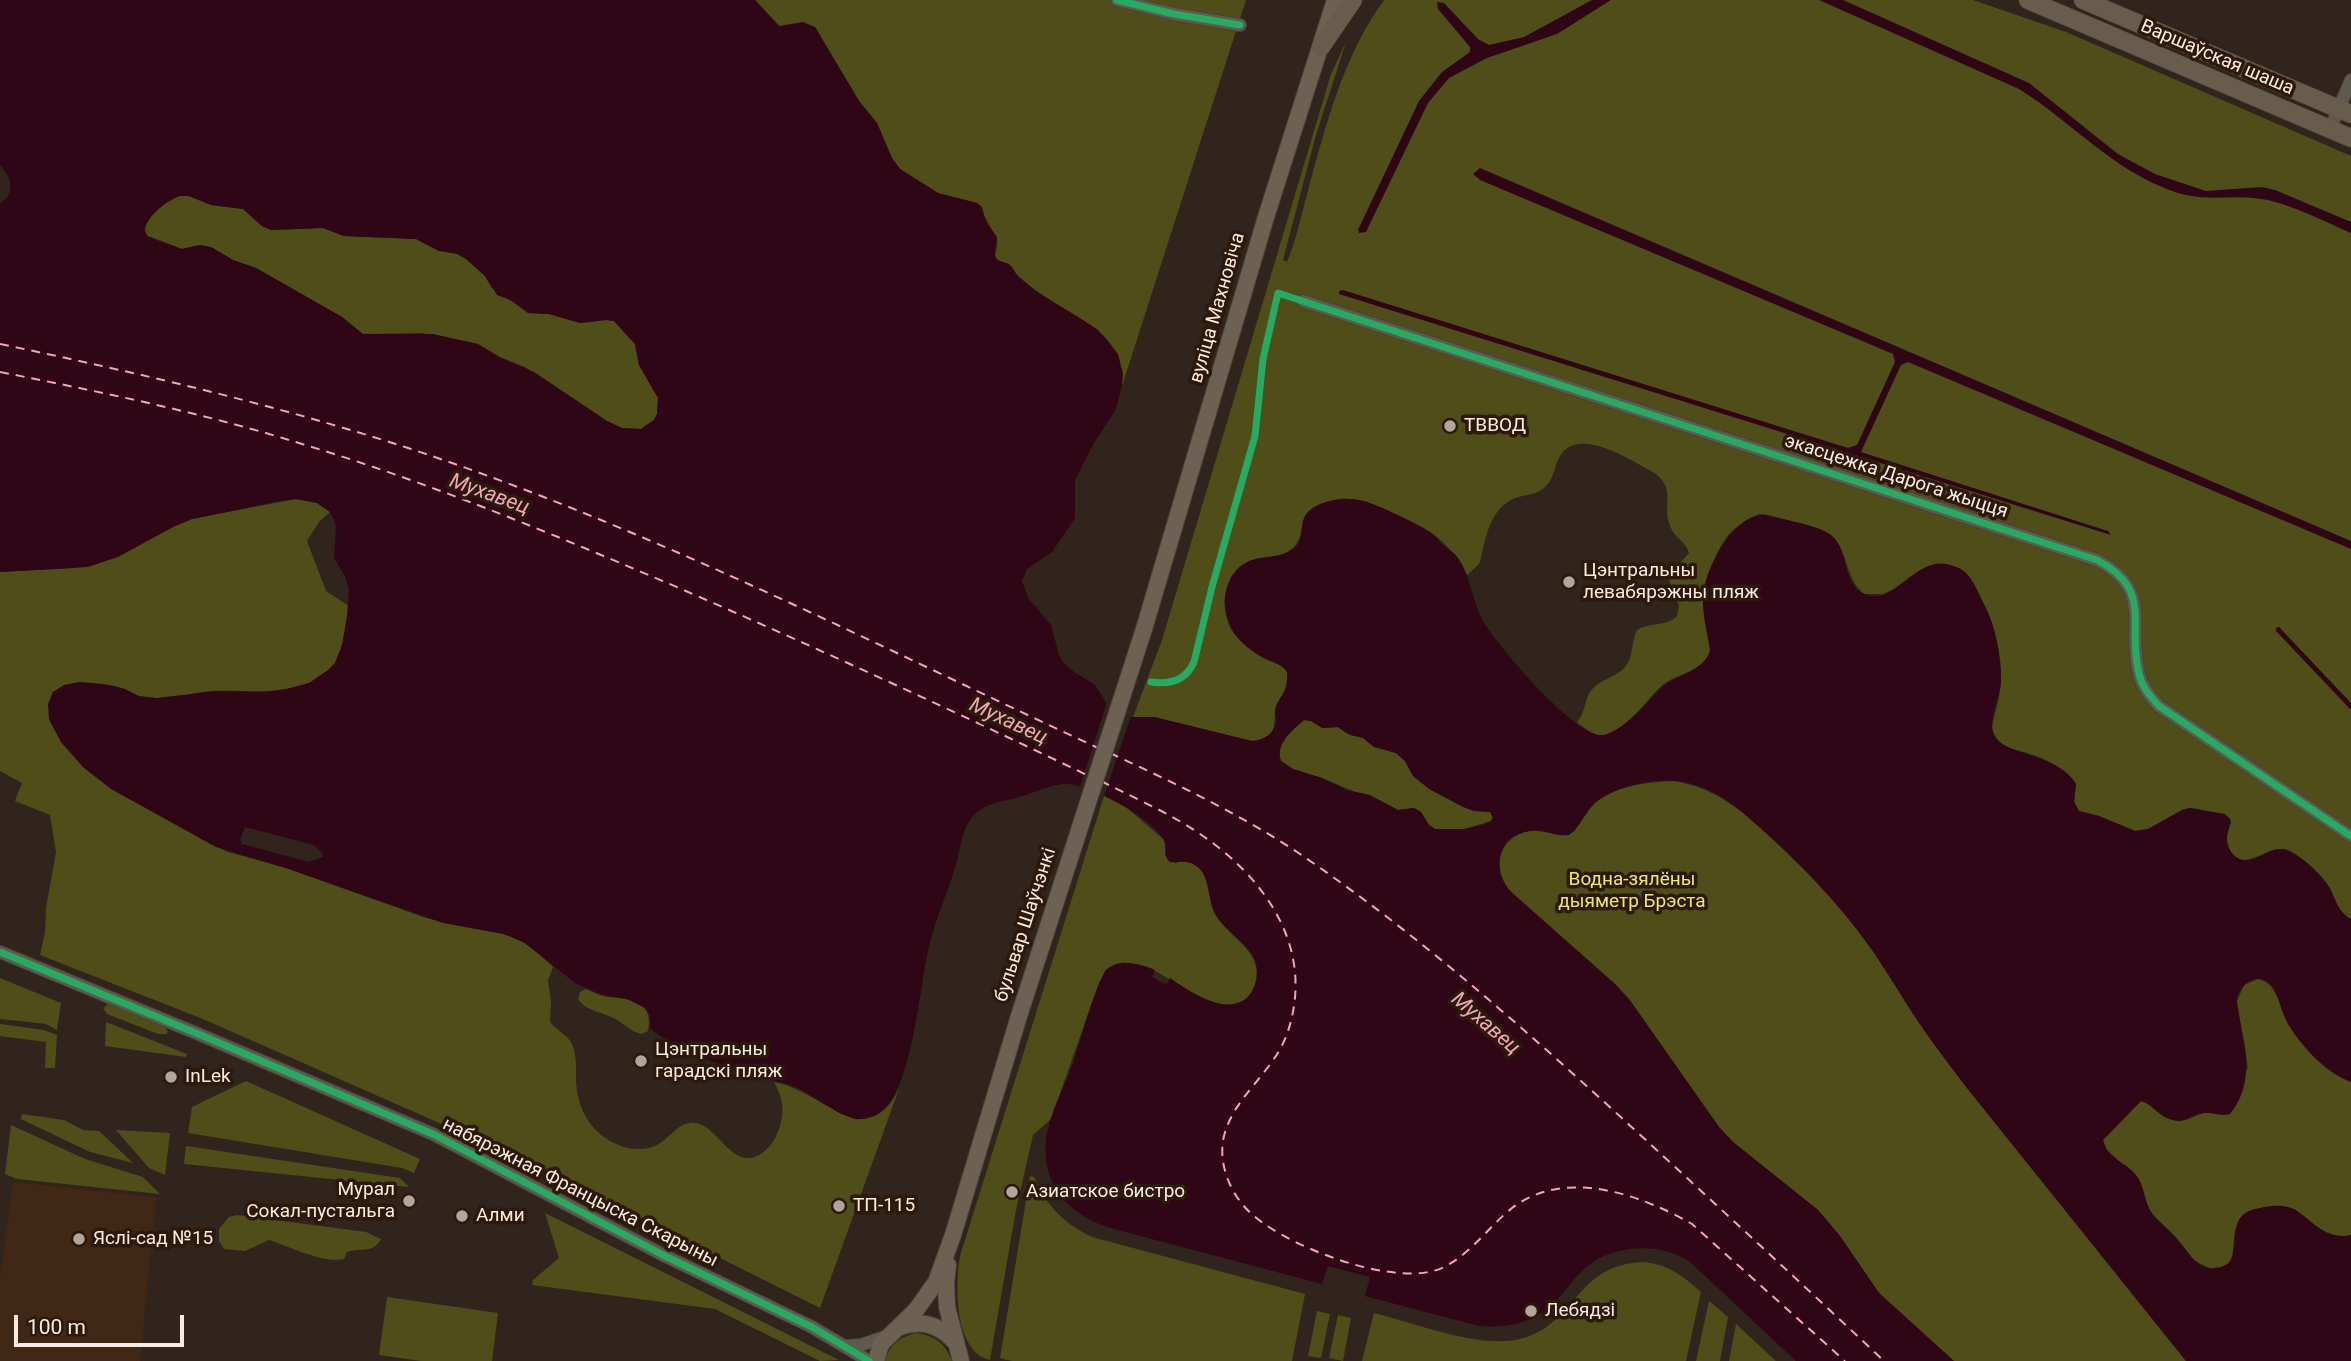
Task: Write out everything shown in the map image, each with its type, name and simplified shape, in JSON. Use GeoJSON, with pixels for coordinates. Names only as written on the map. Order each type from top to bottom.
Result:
{"type":"FeatureCollection","features":[{"type":"Feature","properties":{"kind":"highway"},"geometry":{"type":"LineString","coordinates":[[1321,47],[1353,0]]}},
{"type":"Feature","properties":{"kind":"highway","name":"Варшаўская шаша"},"geometry":{"type":"LineString","coordinates":[[2028,0],[2351,138]]}},
{"type":"Feature","properties":{"kind":"highway","name":"Варшаўская шаша"},"geometry":{"type":"LineString","coordinates":[[2083,0],[2345,111]]}},
{"type":"Feature","properties":{"kind":"main road","name":"вуліца Махновіча"},"geometry":{"type":"LineString","coordinates":[[1144,629],[1266,217],[1335,0]]}},
{"type":"Feature","properties":{"kind":"main road","name":"бульвар Шаўчэнкі"},"geometry":{"type":"LineString","coordinates":[[876,1361],[881,1344],[916,1310],[936,1282],[1144,629]]}},
{"type":"Feature","properties":{"kind":"main road","name":"бульвар Шаўчэнкі"},"geometry":{"type":"LineString","coordinates":[[953,1234],[946,1283],[947,1307],[961,1355]]}},
{"type":"Feature","properties":{"kind":"main road","name":"бульвар Шаўчэнкі"},"geometry":{"type":"LineString","coordinates":[[893,1332],[908,1324],[929,1324],[948,1335],[961,1355]]}},
{"type":"Feature","properties":{"kind":"street"},"geometry":{"type":"LineString","coordinates":[[1117,0],[1174,14],[1240,25]]}},
{"type":"Feature","properties":{"kind":"street"},"geometry":{"type":"LineString","coordinates":[[2330,129],[2345,111],[2351,80]]}},
{"type":"Feature","properties":{"kind":"street","name":"экасцежка Дарога жыцця"},"geometry":{"type":"LineString","coordinates":[[1303,301],[2097,560],[2113,568],[2132,592],[2136,621],[2136,658],[2146,691],[2159,705],[2351,836]]}},
{"type":"Feature","properties":{"kind":"street","name":"набярэжная Францыска Скарыны"},"geometry":{"type":"LineString","coordinates":[[0,952],[435,1135],[663,1255],[847,1346],[869,1361]]}},
{"type":"Feature","properties":{"kind":"street"},"geometry":{"type":"LineString","coordinates":[[847,1346],[861,1345],[893,1332]]}},
{"type":"Feature","properties":{"kind":"shaded area","name":"Яслі-сад №15"},"geometry":{"type":"Polygon","coordinates":[[[13,1182],[156,1197],[140,1361],[0,1361],[0,1276],[13,1182]]]}},
{"type":"Feature","properties":{"kind":"green space"},"geometry":{"type":"Polygon","coordinates":[[[755,0],[1246,0],[1122,386],[1115,351],[1106,338],[1029,285],[1010,265],[995,258],[997,240],[977,203],[938,193],[900,169],[892,158],[877,123],[859,101],[815,27],[779,26],[755,0]]]}},
{"type":"Feature","properties":{"kind":"green space"},"geometry":{"type":"Polygon","coordinates":[[[1384,0],[1973,0],[2066,32],[2351,156],[2351,919],[2340,910],[2322,878],[2296,854],[2278,849],[2241,860],[2235,857],[2228,847],[2231,823],[2199,809],[2182,810],[2148,829],[2135,831],[2079,811],[2074,802],[2076,784],[2068,775],[2044,759],[2004,745],[1995,736],[1992,728],[2001,677],[1998,646],[1982,601],[1968,576],[1910,577],[1883,594],[1865,594],[1853,580],[1840,546],[1834,538],[1822,531],[1774,516],[1761,514],[1742,523],[1726,538],[1715,558],[1703,597],[1710,642],[1706,660],[1696,669],[1665,683],[1630,720],[1614,732],[1597,735],[1590,732],[1577,722],[1590,692],[1625,667],[1637,630],[1668,622],[1677,616],[1679,606],[1669,580],[1675,568],[1689,553],[1670,526],[1666,486],[1662,480],[1620,454],[1591,445],[1578,444],[1567,448],[1545,487],[1535,493],[1515,498],[1499,509],[1490,525],[1480,562],[1466,576],[1456,558],[1438,538],[1393,513],[1346,499],[1332,500],[1314,508],[1305,517],[1295,546],[1285,553],[1248,562],[1232,580],[1225,596],[1226,616],[1234,633],[1243,644],[1265,659],[1280,665],[1287,672],[1286,685],[1276,710],[1272,732],[1262,739],[1252,741],[1154,717],[1133,717],[1162,640],[1331,74],[1346,42],[1316,135],[1283,260],[1287,262],[1337,93],[1357,45],[1384,0]]]}},
{"type":"Feature","properties":{"kind":"green space"},"geometry":{"type":"Polygon","coordinates":[[[185,195],[211,205],[243,209],[262,226],[271,230],[323,228],[344,236],[416,239],[466,259],[485,276],[491,287],[528,313],[549,314],[580,323],[614,321],[635,344],[639,365],[658,398],[657,414],[654,420],[641,429],[622,428],[525,367],[478,344],[422,333],[363,334],[342,317],[256,268],[233,260],[211,247],[182,249],[146,235],[152,215],[171,200],[185,195]]]}},
{"type":"Feature","properties":{"kind":"green space"},"geometry":{"type":"Polygon","coordinates":[[[296,499],[317,503],[330,512],[319,522],[307,541],[326,591],[349,606],[340,652],[335,663],[324,675],[295,688],[214,691],[155,699],[111,685],[79,682],[49,719],[61,742],[83,767],[97,778],[228,852],[286,868],[423,917],[504,934],[530,947],[553,967],[548,980],[550,1022],[568,1038],[574,1048],[577,1089],[584,1112],[598,1132],[618,1145],[633,1149],[649,1148],[663,1141],[682,1125],[690,1123],[709,1129],[734,1153],[744,1158],[754,1157],[769,1147],[780,1126],[782,1103],[774,1082],[791,1087],[843,1113],[859,1117],[874,1116],[888,1106],[900,1086],[820,1308],[708,1252],[698,1256],[658,1235],[654,1225],[602,1198],[590,1200],[539,1173],[535,1164],[452,1122],[444,1125],[203,1019],[40,955],[56,852],[50,815],[15,801],[22,783],[0,771],[0,572],[77,568],[192,519],[296,499]]]}},
{"type":"Feature","properties":{"kind":"green space"},"geometry":{"type":"Polygon","coordinates":[[[1304,720],[1325,728],[1338,727],[1346,733],[1363,738],[1374,747],[1396,753],[1405,761],[1413,776],[1443,796],[1474,811],[1490,812],[1493,818],[1464,829],[1435,829],[1421,812],[1414,808],[1398,810],[1322,778],[1293,769],[1281,761],[1280,749],[1286,738],[1304,720]]]}},
{"type":"Feature","properties":{"kind":"green space","name":"Водна-зялёны дыяметр Брэста"},"geometry":{"type":"Polygon","coordinates":[[[1675,781],[1717,796],[1740,811],[1786,851],[1830,897],[1868,943],[1924,1030],[1967,1088],[2186,1361],[1954,1361],[1879,1293],[1840,1236],[1818,1210],[1733,1142],[1719,1127],[1629,999],[1615,984],[1506,887],[1500,861],[1511,839],[1534,830],[1574,832],[1590,808],[1607,795],[1641,784],[1675,781]]]}},
{"type":"Feature","properties":{"kind":"green space"},"geometry":{"type":"Polygon","coordinates":[[[1104,796],[1127,808],[1163,839],[1165,855],[1175,863],[1192,863],[1204,874],[1215,914],[1244,946],[1255,963],[1255,984],[1247,998],[1230,1004],[1205,999],[1145,966],[1100,980],[1051,1119],[1033,1135],[1016,1210],[990,1360],[978,1354],[963,1331],[958,1299],[960,1256],[1104,796]]]}},
{"type":"Feature","properties":{"kind":"green space"},"geometry":{"type":"Polygon","coordinates":[[[0,978],[61,1003],[57,1030],[46,1024],[0,1019],[0,978]]]}},
{"type":"Feature","properties":{"kind":"green space"},"geometry":{"type":"Polygon","coordinates":[[[2258,979],[2271,986],[2286,1021],[2309,1052],[2332,1072],[2351,1082],[2351,1235],[2328,1233],[2295,1209],[2246,1213],[2238,1223],[2234,1235],[2232,1260],[2223,1267],[2210,1268],[2193,1260],[2176,1237],[2153,1215],[2119,1161],[2107,1150],[2103,1140],[2141,1101],[2166,1117],[2176,1120],[2208,1113],[2248,1068],[2237,1001],[2244,985],[2258,979]]]}},
{"type":"Feature","properties":{"kind":"green space"},"geometry":{"type":"Polygon","coordinates":[[[586,989],[602,996],[639,1004],[648,1013],[648,1031],[638,1033],[612,1017],[586,1007],[578,999],[580,992],[586,989]]]}},
{"type":"Feature","properties":{"kind":"green space"},"geometry":{"type":"Polygon","coordinates":[[[108,1004],[164,1025],[168,1032],[158,1034],[107,1014],[103,1008],[108,1004]]]}},
{"type":"Feature","properties":{"kind":"green space"},"geometry":{"type":"Polygon","coordinates":[[[106,1022],[187,1054],[186,1057],[105,1046],[106,1022]]]}},
{"type":"Feature","properties":{"kind":"green space"},"geometry":{"type":"Polygon","coordinates":[[[0,1024],[44,1030],[57,1035],[55,1068],[45,1068],[46,1042],[0,1036],[0,1024]]]}},
{"type":"Feature","properties":{"kind":"green space"},"geometry":{"type":"Polygon","coordinates":[[[246,1081],[420,1159],[414,1173],[402,1168],[188,1133],[192,1107],[246,1081]]]}},
{"type":"Feature","properties":{"kind":"green space"},"geometry":{"type":"Polygon","coordinates":[[[22,1114],[64,1120],[83,1130],[99,1131],[133,1163],[90,1152],[21,1119],[22,1114]]]}},
{"type":"Feature","properties":{"kind":"green space"},"geometry":{"type":"Polygon","coordinates":[[[11,1125],[85,1159],[143,1177],[160,1194],[17,1179],[5,1174],[11,1125]]]}},
{"type":"Feature","properties":{"kind":"green space"},"geometry":{"type":"Polygon","coordinates":[[[116,1130],[170,1133],[165,1175],[149,1168],[116,1130]]]}},
{"type":"Feature","properties":{"kind":"green space"},"geometry":{"type":"Polygon","coordinates":[[[186,1146],[400,1178],[409,1187],[184,1164],[186,1146]]]}},
{"type":"Feature","properties":{"kind":"green space"},"geometry":{"type":"Polygon","coordinates":[[[1030,1176],[1034,1177],[1044,1197],[1057,1213],[1092,1237],[1305,1294],[1292,1361],[1012,1361],[1000,1358],[1030,1176]]]}},
{"type":"Feature","properties":{"kind":"green space"},"geometry":{"type":"Polygon","coordinates":[[[545,1213],[839,1360],[820,1361],[715,1309],[532,1285],[533,1280],[559,1258],[545,1213]]]}},
{"type":"Feature","properties":{"kind":"green space"},"geometry":{"type":"Polygon","coordinates":[[[237,1215],[366,1232],[381,1239],[374,1247],[347,1252],[344,1259],[336,1260],[316,1257],[269,1240],[245,1251],[224,1249],[219,1241],[219,1229],[229,1217],[237,1215]]]}},
{"type":"Feature","properties":{"kind":"green space"},"geometry":{"type":"Polygon","coordinates":[[[1643,1262],[1660,1265],[1675,1272],[1701,1292],[1686,1361],[1362,1361],[1374,1313],[1467,1338],[1486,1341],[1520,1339],[1539,1332],[1554,1321],[1603,1273],[1620,1266],[1643,1262]]]}},
{"type":"Feature","properties":{"kind":"green space"},"geometry":{"type":"Polygon","coordinates":[[[387,1297],[498,1313],[492,1361],[421,1361],[379,1355],[387,1297]]]}},
{"type":"Feature","properties":{"kind":"green space"},"geometry":{"type":"Polygon","coordinates":[[[1709,1301],[1728,1317],[1720,1361],[1696,1361],[1709,1301]]]}},
{"type":"Feature","properties":{"kind":"green space"},"geometry":{"type":"Polygon","coordinates":[[[1317,1311],[1330,1314],[1321,1358],[1308,1356],[1317,1311]]]}},
{"type":"Feature","properties":{"kind":"green space"},"geometry":{"type":"Polygon","coordinates":[[[1338,1315],[1351,1318],[1343,1361],[1329,1358],[1338,1315]]]}},
{"type":"Feature","properties":{"kind":"green space"},"geometry":{"type":"Polygon","coordinates":[[[1736,1324],[1776,1361],[1729,1361],[1736,1324]]]}},
{"type":"Feature","properties":{"kind":"green space"},"geometry":{"type":"Polygon","coordinates":[[[916,1333],[939,1341],[952,1361],[885,1361],[896,1342],[916,1333]]]}},
{"type":"Feature","properties":{"kind":"water","name":"Мухавец"},"geometry":{"type":"Polygon","coordinates":[[[0,0],[755,0],[779,26],[803,22],[815,27],[859,101],[877,123],[892,158],[900,169],[938,193],[977,203],[982,207],[986,222],[997,237],[997,260],[1009,264],[1018,276],[1036,291],[1098,330],[1118,354],[1123,374],[1116,409],[1075,480],[1075,518],[1052,552],[1027,569],[1022,581],[1028,598],[1051,625],[1063,662],[1095,685],[1107,704],[1129,717],[1154,717],[1252,741],[1271,733],[1276,721],[1275,710],[1287,685],[1287,672],[1280,665],[1252,651],[1235,634],[1228,620],[1225,604],[1229,581],[1244,563],[1283,554],[1294,548],[1300,540],[1303,521],[1309,511],[1337,500],[1359,500],[1375,505],[1434,535],[1458,558],[1481,617],[1501,646],[1554,704],[1588,731],[1600,735],[1623,725],[1664,686],[1695,668],[1707,657],[1710,650],[1703,596],[1709,571],[1732,533],[1754,517],[1765,515],[1817,528],[1831,535],[1841,549],[1852,583],[1864,594],[1886,594],[1926,567],[1938,564],[1960,568],[1976,587],[1990,616],[1995,634],[2001,680],[1992,724],[1995,737],[2001,743],[2046,761],[2068,774],[2076,784],[2074,802],[2079,811],[2135,831],[2148,829],[2190,808],[2225,814],[2231,820],[2227,836],[2232,854],[2244,860],[2279,849],[2295,855],[2320,875],[2339,908],[2351,919],[2351,1082],[2331,1071],[2312,1054],[2289,1025],[2271,985],[2255,979],[2245,985],[2238,995],[2246,1072],[2242,1094],[2230,1114],[2202,1113],[2175,1121],[2141,1101],[2103,1140],[2112,1156],[2139,1179],[2153,1214],[2203,1267],[2210,1269],[2228,1264],[2232,1257],[2240,1218],[2259,1208],[2288,1207],[2323,1231],[2340,1236],[2351,1235],[2351,1361],[2186,1361],[1967,1088],[1918,1021],[1868,944],[1839,908],[1792,858],[1742,812],[1713,792],[1692,784],[1657,781],[1633,785],[1600,799],[1569,835],[1535,831],[1518,834],[1509,839],[1503,847],[1499,865],[1501,875],[1513,894],[1629,999],[1719,1127],[1733,1142],[1818,1210],[1840,1236],[1879,1293],[1954,1361],[1796,1361],[1689,1261],[1663,1250],[1634,1249],[1606,1255],[1583,1270],[1542,1313],[1519,1323],[1487,1327],[1365,1296],[1370,1277],[1328,1266],[1322,1284],[1114,1229],[1084,1216],[1071,1207],[1053,1182],[1047,1168],[1045,1152],[1049,1125],[1105,971],[1123,963],[1142,966],[1155,970],[1152,977],[1162,983],[1167,984],[1170,978],[1201,997],[1226,1005],[1237,1004],[1247,998],[1254,987],[1257,973],[1251,954],[1216,915],[1201,870],[1186,862],[1170,862],[1166,857],[1165,841],[1155,829],[1117,802],[1087,788],[1062,784],[1051,786],[987,806],[973,816],[963,835],[954,871],[934,927],[913,1035],[900,1083],[892,1100],[881,1112],[862,1119],[840,1113],[791,1085],[730,1068],[679,1047],[653,1031],[650,1027],[650,1015],[645,1008],[627,999],[602,995],[575,983],[525,943],[514,938],[443,923],[286,868],[216,847],[111,789],[83,767],[61,742],[49,719],[48,704],[53,692],[64,685],[79,682],[108,685],[139,696],[157,698],[217,691],[264,692],[309,683],[335,663],[342,645],[347,616],[349,589],[334,558],[334,520],[330,512],[317,503],[296,499],[280,501],[192,519],[118,557],[88,567],[0,572],[0,204],[8,195],[10,185],[0,165],[0,0]],[[179,196],[163,205],[150,218],[144,229],[148,237],[182,249],[200,245],[211,247],[233,260],[256,268],[342,317],[363,334],[433,334],[478,344],[499,357],[534,372],[607,421],[622,428],[641,429],[654,420],[657,414],[658,398],[639,365],[635,344],[614,321],[580,323],[549,314],[528,313],[513,301],[497,295],[485,276],[466,259],[457,254],[439,251],[416,239],[344,236],[323,228],[271,230],[262,226],[243,209],[211,205],[190,196],[179,196]],[[1304,720],[1294,728],[1280,749],[1281,761],[1293,769],[1322,778],[1347,790],[1370,795],[1398,810],[1414,808],[1421,812],[1435,829],[1464,829],[1491,821],[1493,817],[1490,812],[1463,807],[1429,789],[1413,776],[1405,761],[1396,753],[1374,747],[1363,738],[1350,735],[1338,727],[1322,728],[1304,720]]]}},
{"type":"Feature","properties":{"kind":"water"},"geometry":{"type":"Polygon","coordinates":[[[1592,0],[1611,0],[1557,34],[1487,58],[1449,78],[1428,103],[1366,232],[1359,233],[1358,230],[1419,101],[1442,72],[1470,52],[1470,47],[1438,9],[1437,2],[1444,3],[1478,39],[1489,45],[1524,37],[1592,0]]]}},
{"type":"Feature","properties":{"kind":"water"},"geometry":{"type":"Polygon","coordinates":[[[1819,0],[1843,0],[2029,83],[2118,154],[2155,174],[2206,191],[2262,187],[2275,190],[2351,222],[2351,233],[2280,203],[2245,197],[2196,197],[2152,182],[2112,159],[2019,89],[1819,0]]]}},
{"type":"Feature","properties":{"kind":"water"},"geometry":{"type":"Polygon","coordinates":[[[1480,168],[2351,541],[2351,549],[1908,362],[1901,365],[1861,452],[2108,531],[2111,535],[1339,294],[1339,291],[1343,290],[1848,448],[1857,445],[1895,362],[1893,354],[1480,180],[1473,174],[1480,168]]]}},
{"type":"Feature","properties":{"kind":"water"},"geometry":{"type":"Polygon","coordinates":[[[2279,627],[2351,703],[2351,710],[2276,631],[2279,627]]]}},
{"type":"Feature","properties":{"kind":"pier"},"geometry":{"type":"Polygon","coordinates":[[[1108,699],[1113,707],[1125,713],[1132,713],[1103,799],[1079,790],[1108,699]]]}},
{"type":"Feature","properties":{"kind":"pier"},"geometry":{"type":"Polygon","coordinates":[[[245,827],[314,845],[323,857],[309,862],[242,844],[240,840],[245,827]]]}},
{"type":"Feature","properties":{"kind":"ferry route"},"geometry":{"type":"LineString","coordinates":[[0,344],[259,404],[361,433],[500,480],[587,514],[759,589],[1098,748]]}},
{"type":"Feature","properties":{"kind":"ferry route"},"geometry":{"type":"LineString","coordinates":[[0,372],[228,422],[350,459],[445,493],[731,611],[1089,776]]}},
{"type":"Feature","properties":{"kind":"ferry route"},"geometry":{"type":"LineString","coordinates":[[1110,753],[1205,799],[1275,838],[1340,882],[1424,946],[1585,1084],[1884,1361]]}},
{"type":"Feature","properties":{"kind":"ferry route"},"geometry":{"type":"LineString","coordinates":[[1101,781],[1172,817],[1219,848],[1262,892],[1278,917],[1289,944],[1295,972],[1294,1002],[1287,1034],[1273,1061],[1236,1109],[1222,1147],[1228,1180],[1239,1200],[1254,1216],[1293,1241],[1347,1262],[1375,1270],[1426,1272],[1455,1261],[1505,1214],[1526,1199],[1573,1187],[1623,1194],[1647,1202],[1692,1224],[1845,1361]]}},
{"type":"Feature","properties":{"kind":"cycle path"},"geometry":{"type":"LineString","coordinates":[[1117,0],[1174,14],[1240,25]]}},
{"type":"Feature","properties":{"kind":"cycle path"},"geometry":{"type":"LineString","coordinates":[[1151,682],[1177,680],[1187,673],[1194,662],[1212,587],[1255,436],[1263,359],[1278,293],[2097,560],[2115,572],[2126,584],[2132,597],[2139,674],[2144,687],[2159,706],[2351,836]]}},
{"type":"Feature","properties":{"kind":"cycle path"},"geometry":{"type":"LineString","coordinates":[[0,952],[435,1135],[663,1255],[812,1327],[869,1361]]}},
{"type":"Feature","properties":{"kind":"place","name":"ТВВОД"},"geometry":{"type":"Point","coordinates":[1450,426]}},
{"type":"Feature","properties":{"kind":"place","name":"Цэнтральны левабярэжны пляж"},"geometry":{"type":"Point","coordinates":[1569,582]}},
{"type":"Feature","properties":{"kind":"place","name":"Цэнтральны гарадскі пляж"},"geometry":{"type":"Point","coordinates":[641,1061]}},
{"type":"Feature","properties":{"kind":"place","name":"InLek"},"geometry":{"type":"Point","coordinates":[171,1077]}},
{"type":"Feature","properties":{"kind":"place","name":"Азиатское бистро"},"geometry":{"type":"Point","coordinates":[1012,1192]}},
{"type":"Feature","properties":{"kind":"place","name":"Мурал Сокал-пустальга"},"geometry":{"type":"Point","coordinates":[409,1201]}},
{"type":"Feature","properties":{"kind":"place","name":"ТП-115"},"geometry":{"type":"Point","coordinates":[839,1206]}},
{"type":"Feature","properties":{"kind":"place","name":"Алми"},"geometry":{"type":"Point","coordinates":[462,1216]}},
{"type":"Feature","properties":{"kind":"place","name":"Яслі-сад №15"},"geometry":{"type":"Point","coordinates":[79,1239]}},
{"type":"Feature","properties":{"kind":"place","name":"Лебядзі"},"geometry":{"type":"Point","coordinates":[1531,1311]}}]}
